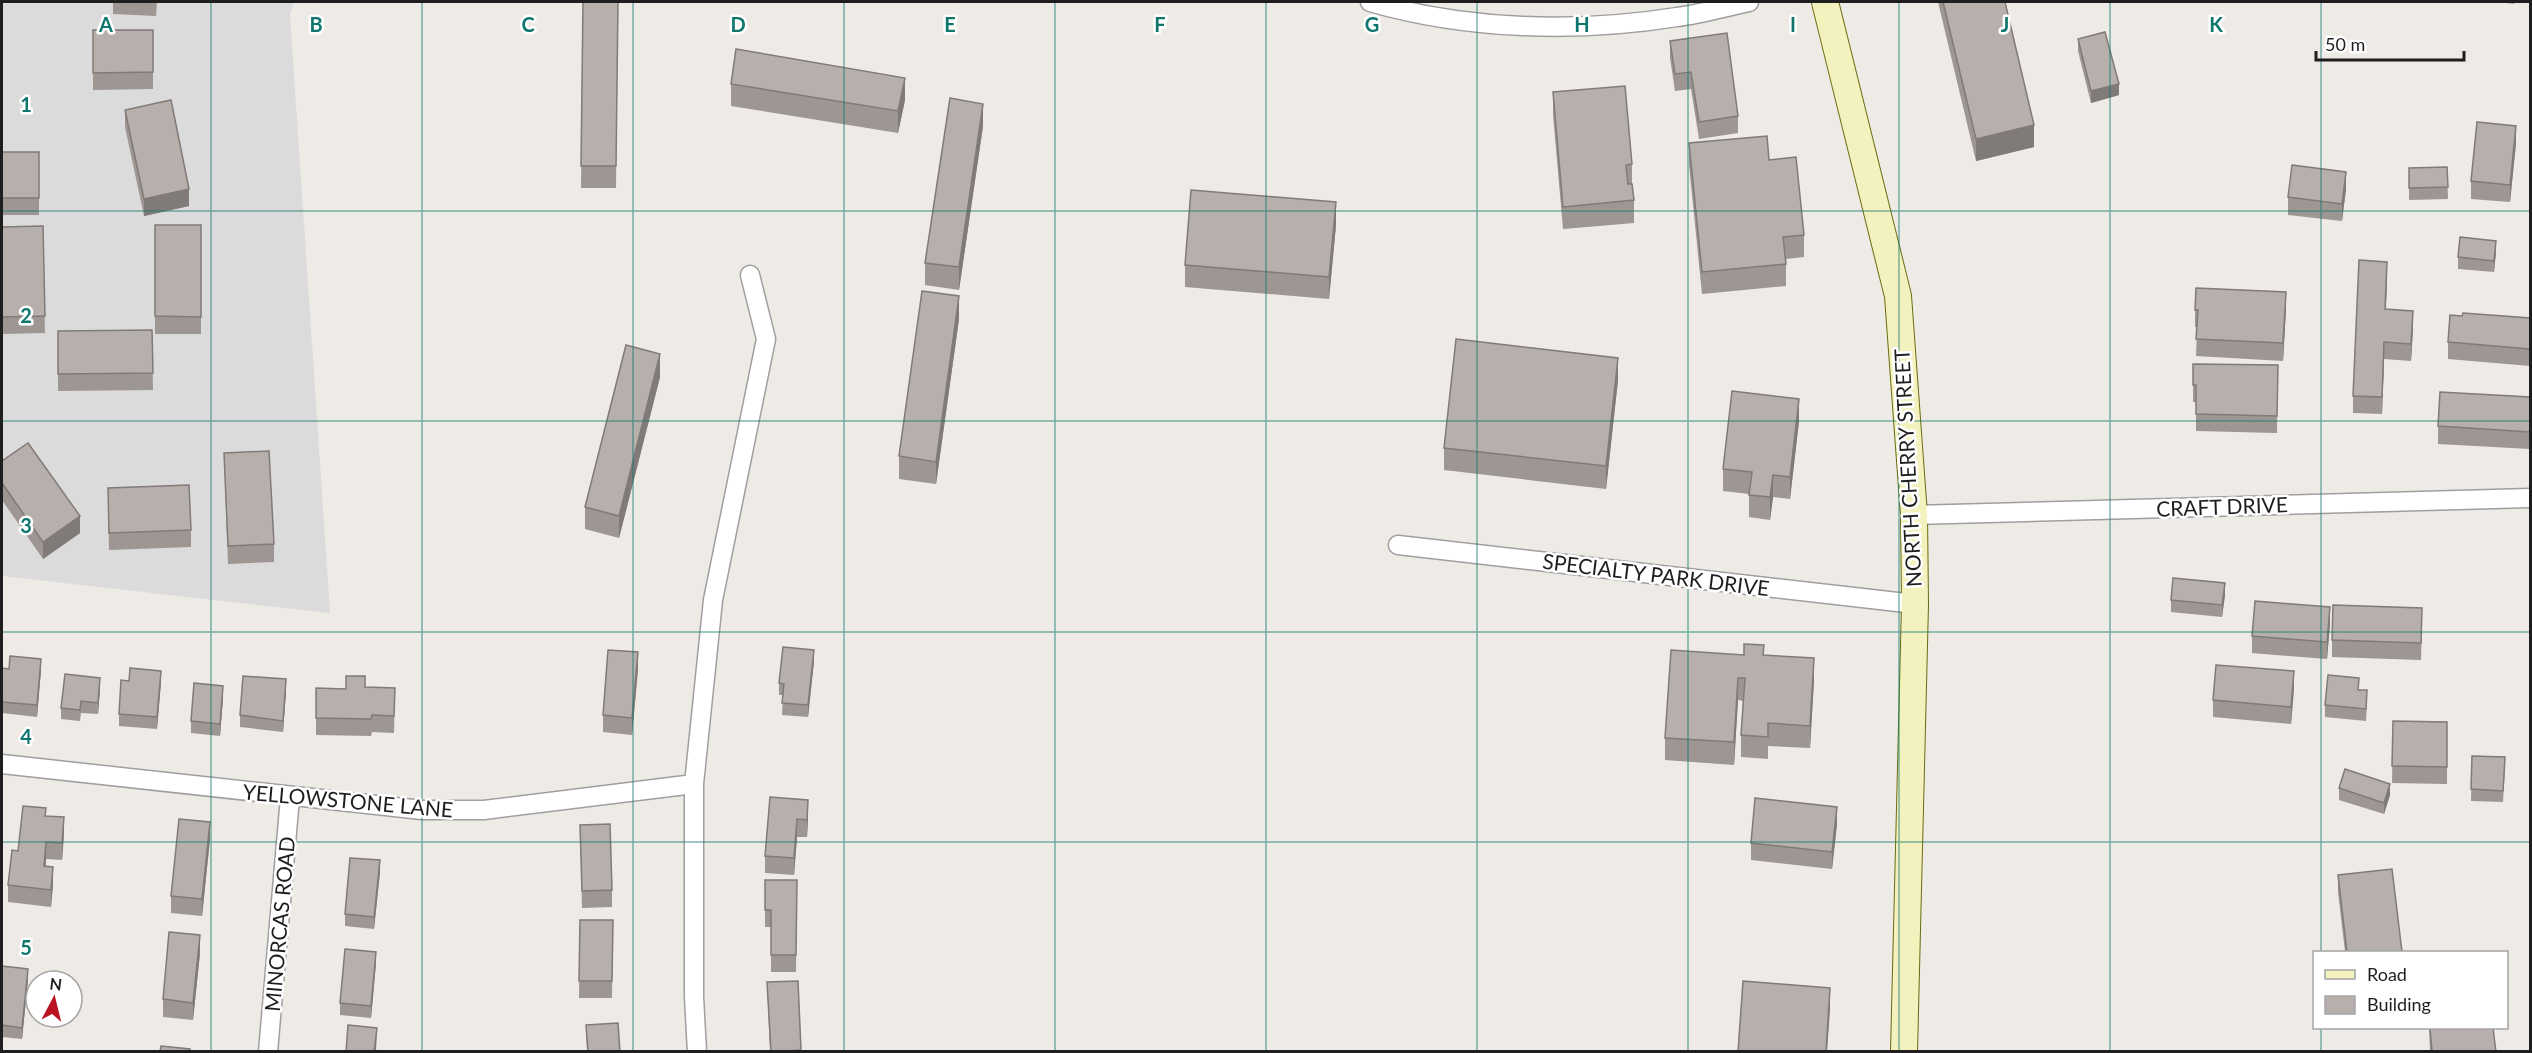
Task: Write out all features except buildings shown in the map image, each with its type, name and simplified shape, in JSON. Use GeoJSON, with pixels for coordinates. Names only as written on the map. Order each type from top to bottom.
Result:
{"type":"FeatureCollection","features":[{"type":"Feature","properties":{"kind":"main road","name":"NORTH CHERRY STREET"},"geometry":{"type":"LineString","coordinates":[[1825,2],[1898,296],[1914,514],[1915,604],[1904,1052]]}},
{"type":"Feature","properties":{"kind":"street"},"geometry":{"type":"LineString","coordinates":[[1370,2],[1468,21],[1542,26],[1588,26],[1679,17],[1749,2]]}},
{"type":"Feature","properties":{"kind":"street"},"geometry":{"type":"LineString","coordinates":[[697,1052],[694,997],[694,784],[713,600],[766,339],[750,275]]}},
{"type":"Feature","properties":{"kind":"street","name":"CRAFT DRIVE"},"geometry":{"type":"LineString","coordinates":[[1914,514],[2530,498]]}},
{"type":"Feature","properties":{"kind":"street","name":"SPECIALTY PARK DRIVE"},"geometry":{"type":"LineString","coordinates":[[1398,545],[1915,604]]}},
{"type":"Feature","properties":{"kind":"street","name":"YELLOWSTONE LANE"},"geometry":{"type":"LineString","coordinates":[[2,764],[422,810],[484,810],[694,784]]}},
{"type":"Feature","properties":{"kind":"street","name":"MINORCAS ROAD"},"geometry":{"type":"LineString","coordinates":[[268,1052],[290,797]]}},
{"type":"Feature","properties":{"kind":"shaded area"},"geometry":{"type":"Polygon","coordinates":[[[2,2],[294,2],[290,15],[330,613],[2,576],[2,2]]]}}]}
